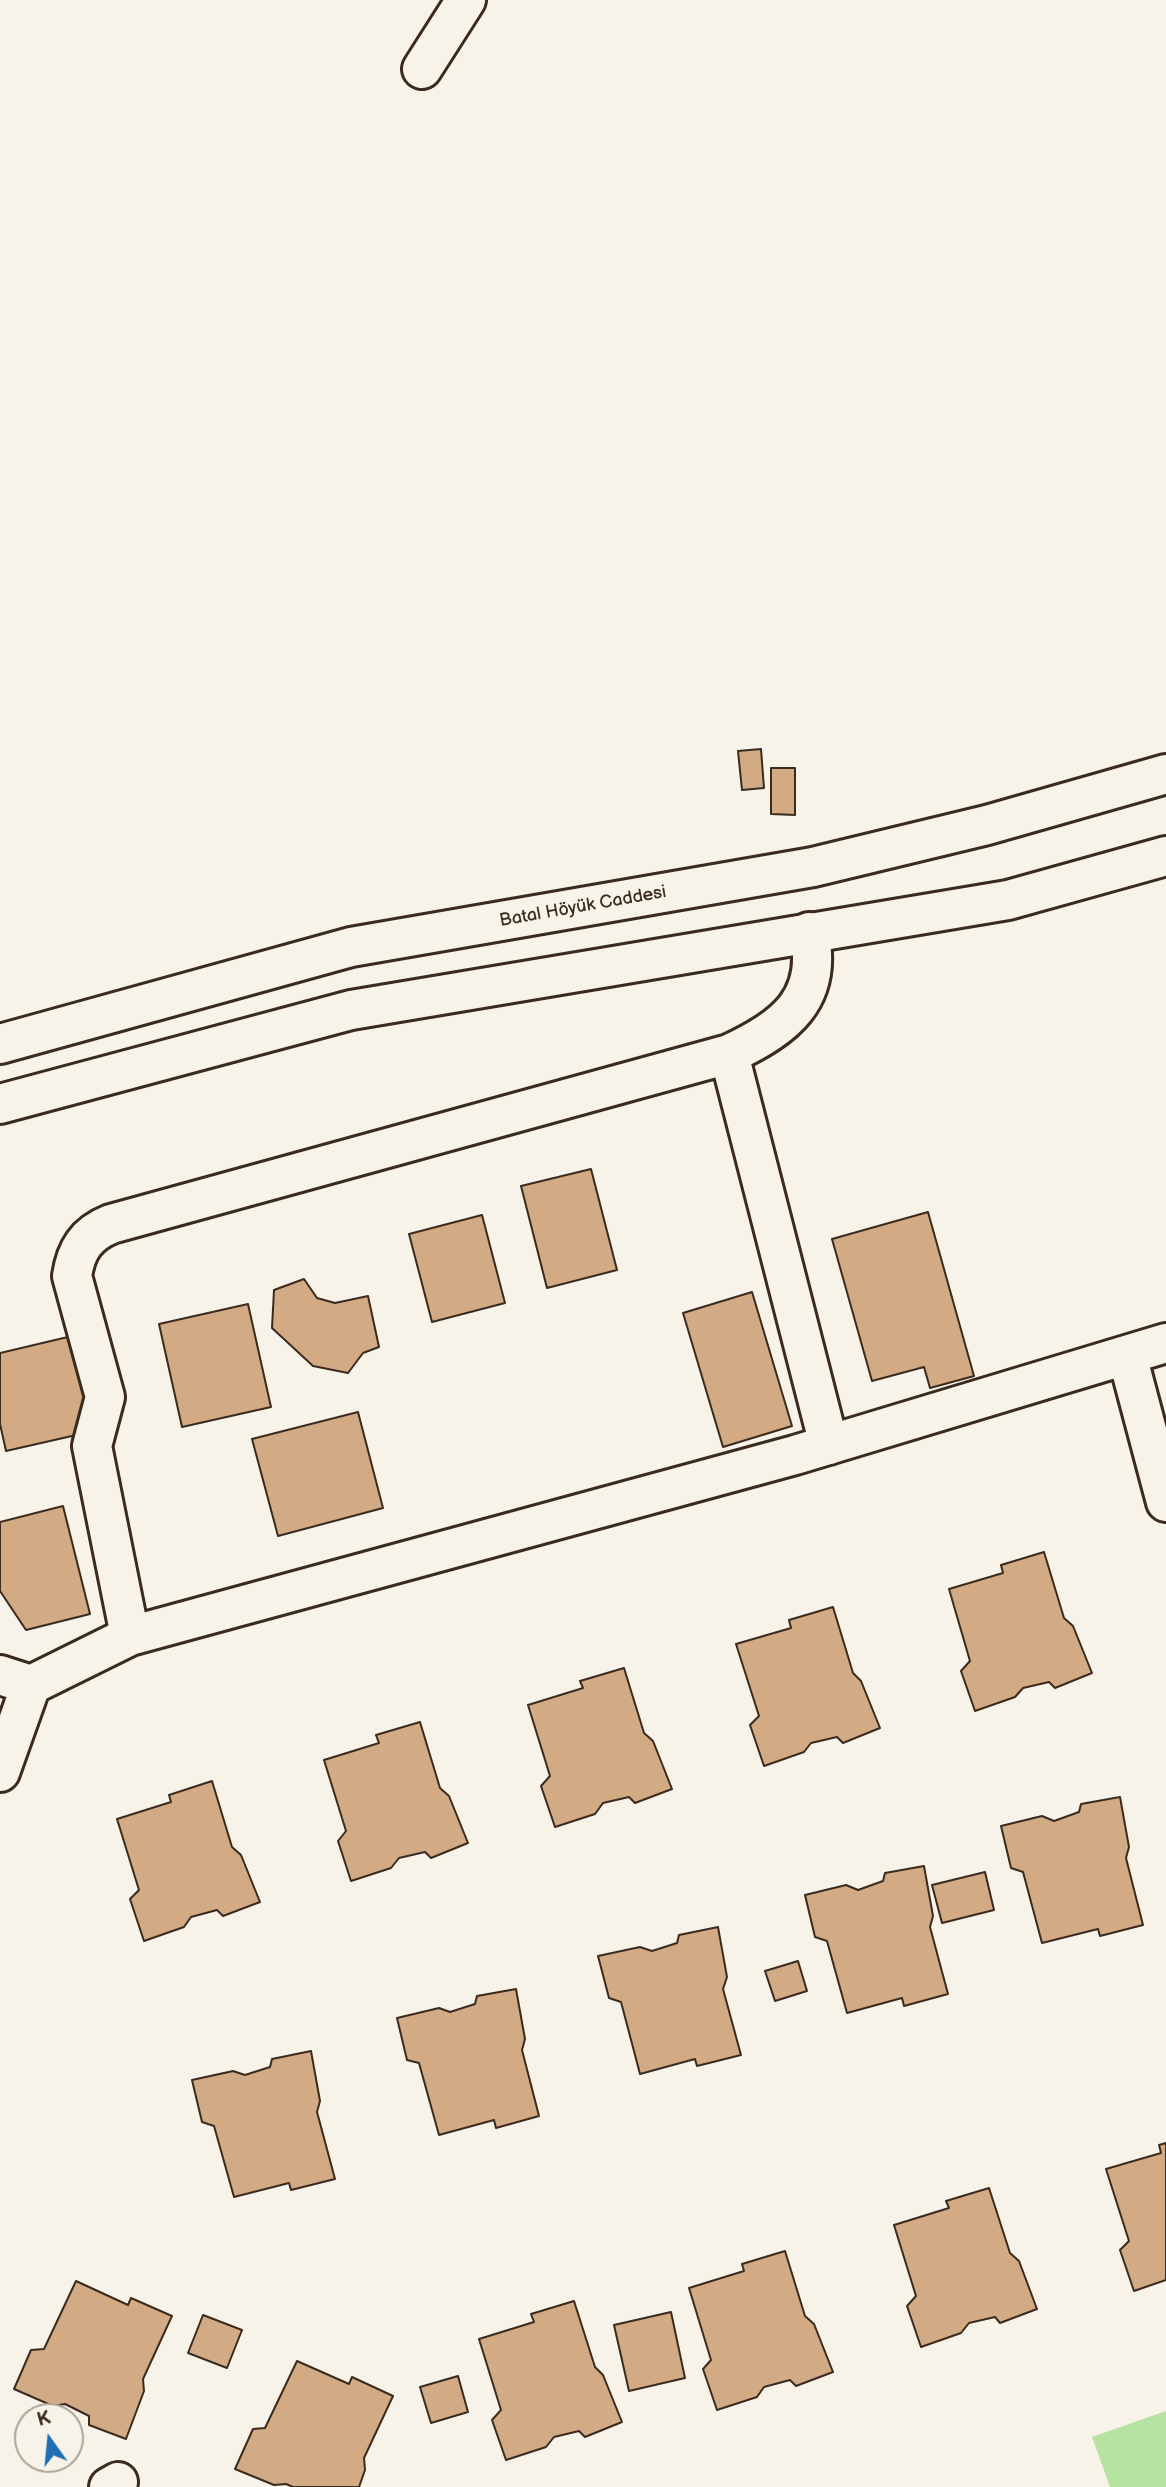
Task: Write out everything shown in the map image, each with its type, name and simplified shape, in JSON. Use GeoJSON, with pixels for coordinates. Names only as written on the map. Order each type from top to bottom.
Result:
{"type":"FeatureCollection","features":[{"type":"Feature","properties":{"kind":"street"},"geometry":{"type":"LineString","coordinates":[[422,69],[466,0]]}},
{"type":"Feature","properties":{"kind":"street","name":"Batal Höyük Caddesi"},"geometry":{"type":"LineString","coordinates":[[0,1044],[351,947],[813,867],[987,825],[1166,774]]}},
{"type":"Feature","properties":{"kind":"street"},"geometry":{"type":"LineString","coordinates":[[0,1104],[351,1010],[1008,900],[1166,856]]}},
{"type":"Feature","properties":{"kind":"street"},"geometry":{"type":"LineString","coordinates":[[130,1636],[92,1446],[105,1396],[72,1276],[81,1244],[90,1235],[111,1224],[729,1054],[755,1042],[796,1010],[807,991],[812,968],[813,950],[808,932]]}},
{"type":"Feature","properties":{"kind":"street"},"geometry":{"type":"LineString","coordinates":[[729,1054],[829,1445]]}},
{"type":"Feature","properties":{"kind":"street"},"geometry":{"type":"LineString","coordinates":[[0,1772],[16,1680],[130,1636],[829,1445],[1166,1343]]}},
{"type":"Feature","properties":{"kind":"street"},"geometry":{"type":"LineString","coordinates":[[1127,1355],[1166,1502]]}},
{"type":"Feature","properties":{"kind":"green space"},"geometry":{"type":"Polygon","coordinates":[[[1166,2411],[1166,2487],[1110,2487],[1092,2437],[1166,2411]]]}},
{"type":"Feature","properties":{"kind":"building"},"geometry":{"type":"Polygon","coordinates":[[[761,749],[764,788],[742,790],[738,751],[761,749]]]}},
{"type":"Feature","properties":{"kind":"building"},"geometry":{"type":"Polygon","coordinates":[[[771,768],[795,768],[795,815],[771,814],[771,768]]]}},
{"type":"Feature","properties":{"kind":"building"},"geometry":{"type":"Polygon","coordinates":[[[591,1169],[617,1270],[547,1288],[521,1186],[591,1169]]]}},
{"type":"Feature","properties":{"kind":"building"},"geometry":{"type":"Polygon","coordinates":[[[928,1212],[974,1376],[930,1388],[924,1367],[872,1381],[832,1239],[928,1212]]]}},
{"type":"Feature","properties":{"kind":"building"},"geometry":{"type":"Polygon","coordinates":[[[482,1215],[505,1303],[432,1322],[409,1234],[482,1215]]]}},
{"type":"Feature","properties":{"kind":"building"},"geometry":{"type":"Polygon","coordinates":[[[304,1279],[317,1298],[335,1303],[368,1296],[379,1347],[363,1353],[348,1373],[313,1366],[272,1328],[274,1290],[304,1279]]]}},
{"type":"Feature","properties":{"kind":"building"},"geometry":{"type":"Polygon","coordinates":[[[752,1292],[792,1426],[723,1447],[683,1313],[752,1292]]]}},
{"type":"Feature","properties":{"kind":"building"},"geometry":{"type":"Polygon","coordinates":[[[248,1304],[271,1407],[182,1427],[159,1324],[248,1304]]]}},
{"type":"Feature","properties":{"kind":"building"},"geometry":{"type":"Polygon","coordinates":[[[72,1336],[94,1431],[6,1451],[0,1424],[0,1353],[72,1336]]]}},
{"type":"Feature","properties":{"kind":"building"},"geometry":{"type":"Polygon","coordinates":[[[358,1412],[383,1508],[278,1536],[252,1439],[358,1412]]]}},
{"type":"Feature","properties":{"kind":"building"},"geometry":{"type":"Polygon","coordinates":[[[63,1506],[90,1614],[26,1630],[0,1591],[0,1522],[63,1506]]]}},
{"type":"Feature","properties":{"kind":"building"},"geometry":{"type":"Polygon","coordinates":[[[1044,1552],[1064,1618],[1073,1626],[1092,1673],[1055,1688],[1049,1682],[1023,1688],[1015,1697],[975,1711],[961,1671],[970,1661],[949,1589],[1003,1573],[1001,1565],[1044,1552]]]}},
{"type":"Feature","properties":{"kind":"building"},"geometry":{"type":"Polygon","coordinates":[[[833,1607],[853,1673],[861,1681],[880,1728],[843,1743],[837,1737],[811,1743],[804,1752],[764,1766],[750,1725],[759,1716],[736,1644],[791,1628],[789,1620],[833,1607]]]}},
{"type":"Feature","properties":{"kind":"building"},"geometry":{"type":"Polygon","coordinates":[[[624,1668],[644,1733],[653,1741],[672,1789],[635,1803],[629,1797],[603,1803],[595,1814],[555,1827],[541,1786],[550,1776],[528,1705],[583,1688],[580,1681],[624,1668]]]}},
{"type":"Feature","properties":{"kind":"building"},"geometry":{"type":"Polygon","coordinates":[[[420,1722],[440,1788],[449,1796],[468,1843],[431,1858],[425,1852],[399,1858],[391,1868],[351,1881],[338,1841],[346,1831],[324,1760],[379,1743],[376,1735],[420,1722]]]}},
{"type":"Feature","properties":{"kind":"building"},"geometry":{"type":"Polygon","coordinates":[[[212,1781],[232,1847],[241,1855],[260,1902],[223,1916],[217,1910],[191,1917],[184,1927],[144,1941],[130,1899],[139,1890],[117,1819],[171,1802],[169,1795],[212,1781]]]}},
{"type":"Feature","properties":{"kind":"building"},"geometry":{"type":"Polygon","coordinates":[[[1120,1797],[1129,1847],[1126,1858],[1143,1925],[1100,1936],[1098,1929],[1042,1943],[1023,1872],[1011,1868],[1001,1826],[1042,1816],[1054,1821],[1079,1812],[1081,1804],[1120,1797]]]}},
{"type":"Feature","properties":{"kind":"building"},"geometry":{"type":"Polygon","coordinates":[[[924,1866],[933,1916],[930,1927],[948,1994],[904,2006],[902,1998],[847,2013],[827,1941],[815,1937],[805,1895],[846,1885],[858,1890],[883,1881],[885,1873],[924,1866]]]}},
{"type":"Feature","properties":{"kind":"building"},"geometry":{"type":"Polygon","coordinates":[[[985,1872],[994,1910],[942,1923],[932,1885],[985,1872]]]}},
{"type":"Feature","properties":{"kind":"building"},"geometry":{"type":"Polygon","coordinates":[[[718,1927],[727,1977],[723,1989],[741,2055],[697,2066],[695,2059],[640,2074],[621,2002],[609,1998],[598,1956],[640,1947],[652,1951],[677,1943],[679,1935],[718,1927]]]}},
{"type":"Feature","properties":{"kind":"building"},"geometry":{"type":"Polygon","coordinates":[[[798,1961],[807,1991],[775,2001],[765,1971],[798,1961]]]}},
{"type":"Feature","properties":{"kind":"building"},"geometry":{"type":"Polygon","coordinates":[[[516,1989],[525,2039],[522,2050],[539,2116],[496,2128],[494,2120],[439,2135],[419,2063],[407,2060],[397,2018],[439,2008],[450,2012],[475,2004],[477,1996],[516,1989]]]}},
{"type":"Feature","properties":{"kind":"building"},"geometry":{"type":"Polygon","coordinates":[[[311,2051],[320,2101],[317,2112],[335,2179],[291,2190],[289,2183],[234,2197],[214,2126],[202,2122],[192,2080],[233,2071],[245,2075],[270,2067],[272,2059],[311,2051]]]}},
{"type":"Feature","properties":{"kind":"building"},"geometry":{"type":"Polygon","coordinates":[[[1166,2143],[1166,2280],[1134,2291],[1120,2250],[1129,2241],[1106,2169],[1161,2153],[1159,2145],[1166,2143]]]}},
{"type":"Feature","properties":{"kind":"building"},"geometry":{"type":"Polygon","coordinates":[[[989,2188],[1010,2253],[1019,2261],[1037,2309],[1000,2323],[995,2317],[969,2323],[961,2333],[921,2347],[907,2306],[916,2296],[894,2225],[949,2208],[946,2201],[989,2188]]]}},
{"type":"Feature","properties":{"kind":"building"},"geometry":{"type":"Polygon","coordinates":[[[785,2251],[805,2316],[814,2324],[833,2372],[796,2386],[790,2380],[764,2387],[757,2397],[717,2410],[703,2369],[711,2360],[689,2288],[744,2271],[742,2264],[785,2251]]]}},
{"type":"Feature","properties":{"kind":"building"},"geometry":{"type":"Polygon","coordinates":[[[76,2281],[128,2305],[131,2298],[172,2316],[143,2379],[144,2391],[126,2439],[89,2425],[89,2416],[84,2414],[84,2403],[46,2403],[14,2389],[31,2350],[44,2349],[76,2281]]]}},
{"type":"Feature","properties":{"kind":"building"},"geometry":{"type":"Polygon","coordinates":[[[574,2301],[595,2367],[603,2375],[622,2422],[585,2437],[579,2431],[554,2437],[546,2447],[506,2460],[492,2420],[501,2410],[479,2339],[534,2322],[531,2314],[574,2301]]]}},
{"type":"Feature","properties":{"kind":"building"},"geometry":{"type":"Polygon","coordinates":[[[671,2312],[685,2378],[629,2391],[614,2325],[671,2312]]]}},
{"type":"Feature","properties":{"kind":"building"},"geometry":{"type":"Polygon","coordinates":[[[203,2315],[242,2330],[227,2368],[188,2353],[203,2315]]]}},
{"type":"Feature","properties":{"kind":"building"},"geometry":{"type":"Polygon","coordinates":[[[297,2361],[349,2384],[352,2377],[393,2396],[364,2458],[365,2470],[359,2487],[274,2485],[235,2469],[253,2429],[265,2428],[297,2361]]]}},
{"type":"Feature","properties":{"kind":"building"},"geometry":{"type":"Polygon","coordinates":[[[458,2376],[468,2412],[431,2423],[420,2387],[458,2376]]]}}]}
